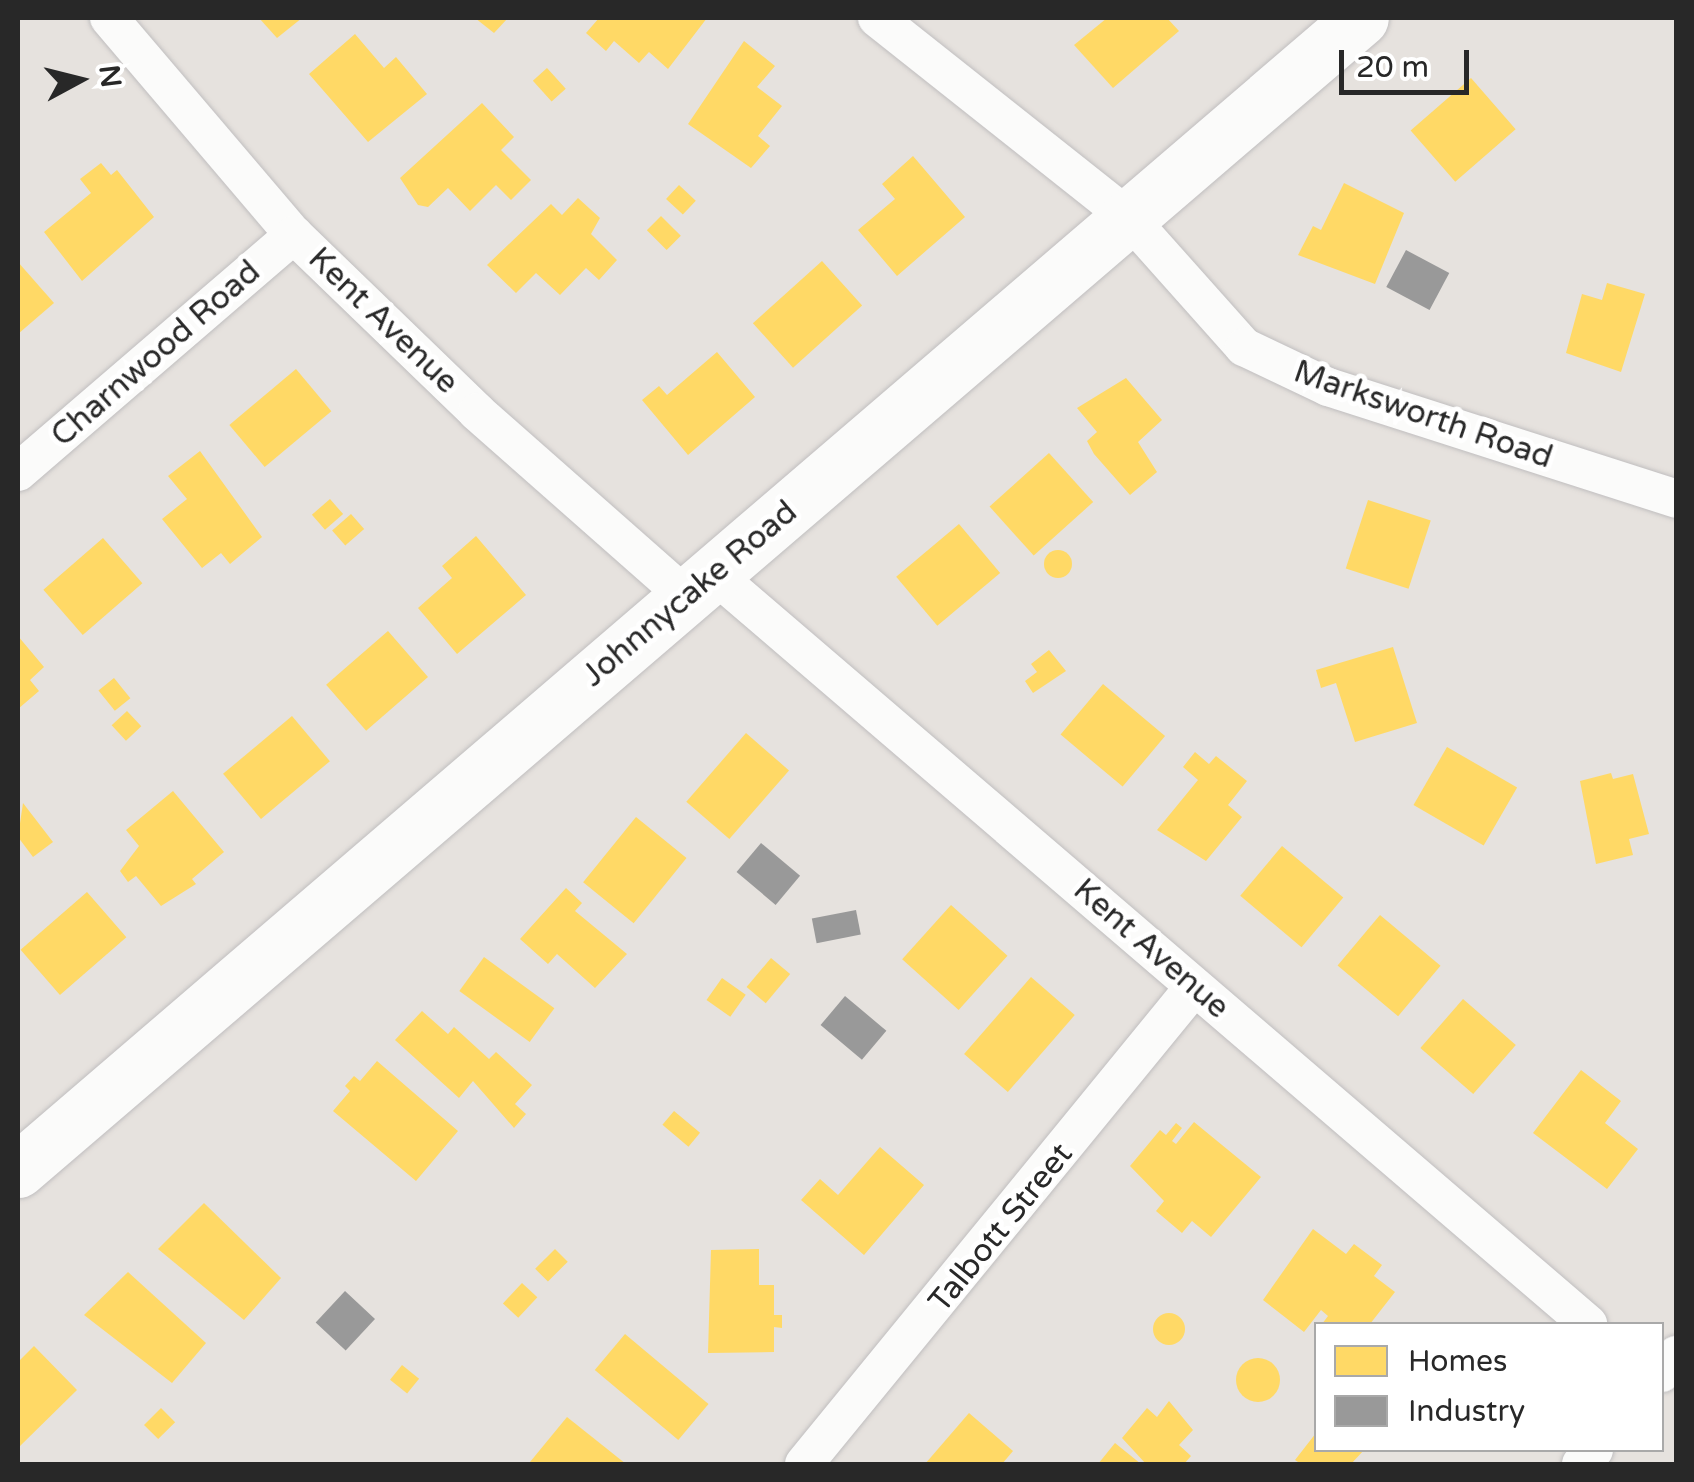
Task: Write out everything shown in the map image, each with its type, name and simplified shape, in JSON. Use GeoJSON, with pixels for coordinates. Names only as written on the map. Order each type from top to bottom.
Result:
{"type":"FeatureCollection","features":[{"type":"Feature","properties":{"kind":"main road","name":"Johnnycake Road"},"geometry":{"type":"LineString","coordinates":[[18,1170],[1361,18]]}},
{"type":"Feature","properties":{"kind":"street","name":"Kent Avenue"},"geometry":{"type":"LineString","coordinates":[[109,18],[294,236],[478,412],[700,585],[1194,987],[1586,1322]]}},
{"type":"Feature","properties":{"kind":"street","name":"Marksworth Road"},"geometry":{"type":"LineString","coordinates":[[877,18],[1129,218],[1244,348],[1328,386],[1676,499]]}},
{"type":"Feature","properties":{"kind":"street","name":"Charnwood Road"},"geometry":{"type":"LineString","coordinates":[[18,472],[294,236]]}},
{"type":"Feature","properties":{"kind":"street","name":"Talbott Street"},"geometry":{"type":"LineString","coordinates":[[804,1464],[1194,987]]}},
{"type":"Feature","properties":{"kind":"building: Homes"},"geometry":{"type":"Polygon","coordinates":[[[259,18],[302,18],[277,38],[259,18]]]}},
{"type":"Feature","properties":{"kind":"building: Homes"},"geometry":{"type":"Polygon","coordinates":[[[475,18],[508,18],[494,33],[475,18]]]}},
{"type":"Feature","properties":{"kind":"building: Homes"},"geometry":{"type":"Polygon","coordinates":[[[599,18],[707,18],[668,69],[649,52],[639,63],[614,41],[606,51],[586,33],[599,18]]]}},
{"type":"Feature","properties":{"kind":"building: Homes"},"geometry":{"type":"Polygon","coordinates":[[[1107,18],[1167,18],[1179,31],[1113,88],[1074,45],[1107,18]]]}},
{"type":"Feature","properties":{"kind":"building: Homes"},"geometry":{"type":"Polygon","coordinates":[[[355,34],[384,68],[396,57],[427,94],[368,142],[309,74],[355,34]]]}},
{"type":"Feature","properties":{"kind":"building: Homes"},"geometry":{"type":"Polygon","coordinates":[[[744,41],[775,66],[757,87],[782,106],[758,136],[770,146],[751,168],[688,124],[744,41]]]}},
{"type":"Feature","properties":{"kind":"building: Homes"},"geometry":{"type":"Polygon","coordinates":[[[547,68],[566,89],[552,102],[533,81],[547,68]]]}},
{"type":"Feature","properties":{"kind":"building: Homes"},"geometry":{"type":"Polygon","coordinates":[[[1471,78],[1516,129],[1455,182],[1411,130],[1471,78]]]}},
{"type":"Feature","properties":{"kind":"building: Homes"},"geometry":{"type":"Polygon","coordinates":[[[482,103],[514,137],[501,150],[531,180],[511,200],[496,185],[470,211],[448,188],[428,207],[418,205],[400,178],[482,103]]]}},
{"type":"Feature","properties":{"kind":"building: Homes"},"geometry":{"type":"Polygon","coordinates":[[[913,156],[965,217],[897,276],[858,230],[895,199],[882,184],[913,156]]]}},
{"type":"Feature","properties":{"kind":"building: Homes"},"geometry":{"type":"Polygon","coordinates":[[[101,163],[111,175],[117,170],[154,217],[82,281],[44,232],[91,193],[80,179],[101,163]]]}},
{"type":"Feature","properties":{"kind":"building: Homes"},"geometry":{"type":"Polygon","coordinates":[[[1344,183],[1404,213],[1375,284],[1298,255],[1313,226],[1321,230],[1344,183]]]}},
{"type":"Feature","properties":{"kind":"building: Homes"},"geometry":{"type":"Polygon","coordinates":[[[679,185],[696,201],[683,215],[666,199],[679,185]]]}},
{"type":"Feature","properties":{"kind":"building: Homes"},"geometry":{"type":"Polygon","coordinates":[[[578,198],[600,218],[591,234],[617,260],[599,280],[586,268],[560,295],[536,273],[516,293],[487,265],[551,204],[562,215],[578,198]]]}},
{"type":"Feature","properties":{"kind":"building: Homes"},"geometry":{"type":"Polygon","coordinates":[[[661,216],[681,236],[667,250],[647,230],[661,216]]]}},
{"type":"Feature","properties":{"kind":"building: Homes"},"geometry":{"type":"Polygon","coordinates":[[[822,261],[862,306],[793,368],[753,323],[822,261]]]}},
{"type":"Feature","properties":{"kind":"building: Homes"},"geometry":{"type":"Polygon","coordinates":[[[18,262],[54,303],[18,334],[18,262]]]}},
{"type":"Feature","properties":{"kind":"building: Homes"},"geometry":{"type":"Polygon","coordinates":[[[1607,283],[1645,294],[1621,372],[1566,353],[1582,294],[1602,300],[1607,283]]]}},
{"type":"Feature","properties":{"kind":"building: Homes"},"geometry":{"type":"Polygon","coordinates":[[[717,352],[755,397],[688,455],[642,400],[659,386],[667,395],[717,352]]]}},
{"type":"Feature","properties":{"kind":"building: Homes"},"geometry":{"type":"Polygon","coordinates":[[[296,369],[331,411],[265,467],[229,425],[296,369]]]}},
{"type":"Feature","properties":{"kind":"building: Homes"},"geometry":{"type":"Polygon","coordinates":[[[1126,378],[1162,420],[1138,442],[1157,472],[1130,495],[1094,454],[1087,441],[1097,432],[1077,408],[1126,378]]]}},
{"type":"Feature","properties":{"kind":"building: Homes"},"geometry":{"type":"Polygon","coordinates":[[[200,451],[262,537],[230,564],[221,553],[202,568],[162,519],[187,499],[168,476],[200,451]]]}},
{"type":"Feature","properties":{"kind":"building: Homes"},"geometry":{"type":"Polygon","coordinates":[[[1049,453],[1093,502],[1034,556],[990,507],[1049,453]]]}},
{"type":"Feature","properties":{"kind":"building: Homes"},"geometry":{"type":"Polygon","coordinates":[[[330,499],[343,514],[325,530],[312,515],[330,499]]]}},
{"type":"Feature","properties":{"kind":"building: Homes"},"geometry":{"type":"Polygon","coordinates":[[[1368,500],[1431,520],[1409,589],[1346,568],[1368,500]]]}},
{"type":"Feature","properties":{"kind":"building: Homes"},"geometry":{"type":"Polygon","coordinates":[[[351,514],[364,529],[345,545],[332,530],[351,514]]]}},
{"type":"Feature","properties":{"kind":"building: Homes"},"geometry":{"type":"Polygon","coordinates":[[[959,524],[1000,573],[937,626],[896,577],[959,524]]]}},
{"type":"Feature","properties":{"kind":"building: Homes"},"geometry":{"type":"Polygon","coordinates":[[[476,536],[526,595],[457,654],[418,608],[452,578],[442,566],[476,536]]]}},
{"type":"Feature","properties":{"kind":"building: Homes"},"geometry":{"type":"Polygon","coordinates":[[[103,538],[142,583],[83,635],[43,590],[103,538]]]}},
{"type":"Feature","properties":{"kind":"building: Homes"},"geometry":{"type":"Polygon","coordinates":[[[1058,550],[1068,554],[1072,564],[1068,574],[1058,578],[1048,574],[1044,564],[1048,554],[1058,550]]]}},
{"type":"Feature","properties":{"kind":"building: Homes"},"geometry":{"type":"Polygon","coordinates":[[[388,631],[428,677],[366,731],[326,685],[388,631]]]}},
{"type":"Feature","properties":{"kind":"building: Homes"},"geometry":{"type":"Polygon","coordinates":[[[18,636],[44,667],[30,680],[39,691],[18,709],[18,636]]]}},
{"type":"Feature","properties":{"kind":"building: Homes"},"geometry":{"type":"Polygon","coordinates":[[[1393,647],[1417,723],[1355,742],[1336,683],[1321,688],[1316,670],[1393,647]]]}},
{"type":"Feature","properties":{"kind":"building: Homes"},"geometry":{"type":"Polygon","coordinates":[[[1049,650],[1066,671],[1033,693],[1025,681],[1037,672],[1031,664],[1049,650]]]}},
{"type":"Feature","properties":{"kind":"building: Homes"},"geometry":{"type":"Polygon","coordinates":[[[114,678],[130,698],[115,711],[98,691],[114,678]]]}},
{"type":"Feature","properties":{"kind":"building: Homes"},"geometry":{"type":"Polygon","coordinates":[[[1103,684],[1165,736],[1123,787],[1061,735],[1103,684]]]}},
{"type":"Feature","properties":{"kind":"building: Homes"},"geometry":{"type":"Polygon","coordinates":[[[127,711],[141,726],[126,741],[112,725],[127,711]]]}},
{"type":"Feature","properties":{"kind":"building: Homes"},"geometry":{"type":"Polygon","coordinates":[[[292,716],[330,761],[261,819],[223,774],[292,716]]]}},
{"type":"Feature","properties":{"kind":"building: Homes"},"geometry":{"type":"Polygon","coordinates":[[[746,733],[789,770],[729,839],[686,802],[746,733]]]}},
{"type":"Feature","properties":{"kind":"building: Homes"},"geometry":{"type":"Polygon","coordinates":[[[1447,747],[1517,787],[1484,846],[1414,805],[1447,747]]]}},
{"type":"Feature","properties":{"kind":"building: Homes"},"geometry":{"type":"Polygon","coordinates":[[[1195,752],[1209,764],[1216,756],[1247,781],[1228,805],[1242,817],[1206,861],[1157,830],[1198,780],[1183,767],[1195,752]]]}},
{"type":"Feature","properties":{"kind":"building: Homes"},"geometry":{"type":"Polygon","coordinates":[[[1611,773],[1613,779],[1633,774],[1649,834],[1629,839],[1633,855],[1596,864],[1580,781],[1611,773]]]}},
{"type":"Feature","properties":{"kind":"building: Homes"},"geometry":{"type":"Polygon","coordinates":[[[173,791],[224,852],[192,879],[196,884],[161,906],[136,876],[128,882],[120,871],[139,846],[126,830],[173,791]]]}},
{"type":"Feature","properties":{"kind":"building: Homes"},"geometry":{"type":"Polygon","coordinates":[[[23,803],[53,842],[33,857],[18,837],[23,803]]]}},
{"type":"Feature","properties":{"kind":"building: Homes"},"geometry":{"type":"Polygon","coordinates":[[[636,817],[687,858],[634,923],[583,882],[636,817]]]}},
{"type":"Feature","properties":{"kind":"building: Homes"},"geometry":{"type":"Polygon","coordinates":[[[1282,846],[1343,897],[1302,947],[1240,896],[1282,846]]]}},
{"type":"Feature","properties":{"kind":"building: Homes"},"geometry":{"type":"Polygon","coordinates":[[[566,888],[582,903],[575,911],[627,954],[595,988],[557,954],[548,964],[520,939],[566,888]]]}},
{"type":"Feature","properties":{"kind":"building: Homes"},"geometry":{"type":"Polygon","coordinates":[[[87,892],[126,937],[60,995],[21,950],[87,892]]]}},
{"type":"Feature","properties":{"kind":"building: Homes"},"geometry":{"type":"Polygon","coordinates":[[[951,905],[1007,956],[959,1010],[902,959],[951,905]]]}},
{"type":"Feature","properties":{"kind":"building: Homes"},"geometry":{"type":"Polygon","coordinates":[[[1380,915],[1441,966],[1398,1016],[1338,966],[1380,915]]]}},
{"type":"Feature","properties":{"kind":"building: Homes"},"geometry":{"type":"Polygon","coordinates":[[[484,957],[554,1008],[530,1042],[459,991],[484,957]]]}},
{"type":"Feature","properties":{"kind":"building: Homes"},"geometry":{"type":"Polygon","coordinates":[[[771,958],[790,974],[766,1003],[747,987],[771,958]]]}},
{"type":"Feature","properties":{"kind":"building: Homes"},"geometry":{"type":"Polygon","coordinates":[[[1031,977],[1075,1015],[1008,1092],[964,1054],[1031,977]]]}},
{"type":"Feature","properties":{"kind":"building: Homes"},"geometry":{"type":"Polygon","coordinates":[[[722,978],[746,995],[730,1017],[707,1000],[722,978]]]}},
{"type":"Feature","properties":{"kind":"building: Homes"},"geometry":{"type":"Polygon","coordinates":[[[1463,999],[1516,1045],[1473,1094],[1420,1048],[1463,999]]]}},
{"type":"Feature","properties":{"kind":"building: Homes"},"geometry":{"type":"Polygon","coordinates":[[[422,1011],[448,1034],[454,1027],[489,1059],[496,1052],[532,1085],[515,1104],[526,1114],[514,1128],[473,1081],[459,1098],[395,1040],[422,1011]]]}},
{"type":"Feature","properties":{"kind":"building: Homes"},"geometry":{"type":"Polygon","coordinates":[[[377,1061],[458,1131],[416,1181],[333,1111],[350,1091],[345,1086],[354,1076],[360,1081],[377,1061]]]}},
{"type":"Feature","properties":{"kind":"building: Homes"},"geometry":{"type":"Polygon","coordinates":[[[1581,1070],[1621,1101],[1605,1123],[1638,1149],[1607,1189],[1533,1133],[1581,1070]]]}},
{"type":"Feature","properties":{"kind":"building: Homes"},"geometry":{"type":"Polygon","coordinates":[[[674,1111],[700,1133],[688,1147],[662,1125],[674,1111]]]}},
{"type":"Feature","properties":{"kind":"building: Homes"},"geometry":{"type":"Polygon","coordinates":[[[1194,1122],[1261,1177],[1211,1237],[1192,1221],[1182,1233],[1156,1211],[1164,1201],[1130,1166],[1160,1130],[1166,1135],[1176,1123],[1182,1128],[1172,1141],[1176,1144],[1194,1122]]]}},
{"type":"Feature","properties":{"kind":"building: Homes"},"geometry":{"type":"Polygon","coordinates":[[[880,1147],[924,1185],[864,1255],[801,1200],[820,1179],[838,1195],[880,1147]]]}},
{"type":"Feature","properties":{"kind":"building: Homes"},"geometry":{"type":"Polygon","coordinates":[[[204,1203],[281,1278],[244,1320],[158,1249],[204,1203]]]}},
{"type":"Feature","properties":{"kind":"building: Homes"},"geometry":{"type":"Polygon","coordinates":[[[1313,1229],[1346,1254],[1354,1244],[1382,1265],[1374,1276],[1395,1292],[1372,1322],[1324,1322],[1328,1316],[1321,1310],[1304,1332],[1263,1300],[1313,1229]]]}},
{"type":"Feature","properties":{"kind":"building: Homes"},"geometry":{"type":"Polygon","coordinates":[[[555,1249],[568,1262],[548,1282],[535,1269],[555,1249]]]}},
{"type":"Feature","properties":{"kind":"building: Homes"},"geometry":{"type":"Polygon","coordinates":[[[759,1249],[759,1285],[774,1285],[774,1315],[782,1315],[782,1328],[774,1327],[774,1352],[708,1353],[711,1250],[759,1249]]]}},
{"type":"Feature","properties":{"kind":"building: Homes"},"geometry":{"type":"Polygon","coordinates":[[[128,1272],[206,1343],[172,1383],[84,1315],[128,1272]]]}},
{"type":"Feature","properties":{"kind":"building: Homes"},"geometry":{"type":"Polygon","coordinates":[[[522,1283],[537,1297],[518,1318],[503,1303],[522,1283]]]}},
{"type":"Feature","properties":{"kind":"building: Homes"},"geometry":{"type":"Polygon","coordinates":[[[1169,1313],[1180,1318],[1185,1329],[1180,1340],[1169,1345],[1158,1340],[1153,1329],[1158,1318],[1169,1313]]]}},
{"type":"Feature","properties":{"kind":"building: Homes"},"geometry":{"type":"Polygon","coordinates":[[[625,1334],[708,1404],[678,1440],[595,1370],[625,1334]]]}},
{"type":"Feature","properties":{"kind":"building: Homes"},"geometry":{"type":"Polygon","coordinates":[[[34,1346],[77,1390],[18,1448],[18,1362],[34,1346]]]}},
{"type":"Feature","properties":{"kind":"building: Homes"},"geometry":{"type":"Polygon","coordinates":[[[1258,1358],[1273,1365],[1280,1380],[1273,1395],[1258,1402],[1243,1395],[1236,1380],[1243,1365],[1258,1358]]]}},
{"type":"Feature","properties":{"kind":"building: Homes"},"geometry":{"type":"Polygon","coordinates":[[[402,1365],[419,1379],[407,1394],[390,1380],[402,1365]]]}},
{"type":"Feature","properties":{"kind":"building: Homes"},"geometry":{"type":"Polygon","coordinates":[[[1169,1401],[1193,1430],[1179,1445],[1191,1456],[1184,1464],[1146,1464],[1122,1438],[1147,1408],[1157,1417],[1169,1401]]]}},
{"type":"Feature","properties":{"kind":"building: Homes"},"geometry":{"type":"Polygon","coordinates":[[[161,1408],[175,1422],[158,1439],[144,1425],[161,1408]]]}},
{"type":"Feature","properties":{"kind":"building: Homes"},"geometry":{"type":"Polygon","coordinates":[[[969,1413],[1013,1451],[1002,1464],[925,1464],[969,1413]]]}},
{"type":"Feature","properties":{"kind":"building: Homes"},"geometry":{"type":"Polygon","coordinates":[[[567,1417],[626,1464],[530,1462],[567,1417]]]}},
{"type":"Feature","properties":{"kind":"building: Homes"},"geometry":{"type":"Polygon","coordinates":[[[1314,1436],[1314,1452],[1362,1452],[1351,1464],[1301,1464],[1295,1460],[1314,1436]]]}},
{"type":"Feature","properties":{"kind":"building: Homes"},"geometry":{"type":"Polygon","coordinates":[[[1115,1443],[1141,1464],[1098,1464],[1115,1443]]]}},
{"type":"Feature","properties":{"kind":"building: Industry"},"geometry":{"type":"Polygon","coordinates":[[[1406,250],[1449,273],[1430,310],[1386,287],[1406,250]]]}},
{"type":"Feature","properties":{"kind":"building: Industry"},"geometry":{"type":"Polygon","coordinates":[[[761,843],[800,876],[776,905],[737,872],[761,843]]]}},
{"type":"Feature","properties":{"kind":"building: Industry"},"geometry":{"type":"Polygon","coordinates":[[[856,910],[861,935],[817,943],[812,919],[856,910]]]}},
{"type":"Feature","properties":{"kind":"building: Industry"},"geometry":{"type":"Polygon","coordinates":[[[845,996],[886,1031],[862,1060],[821,1025],[845,996]]]}},
{"type":"Feature","properties":{"kind":"building: Industry"},"geometry":{"type":"Polygon","coordinates":[[[345,1291],[375,1319],[346,1350],[316,1322],[345,1291]]]}}]}
